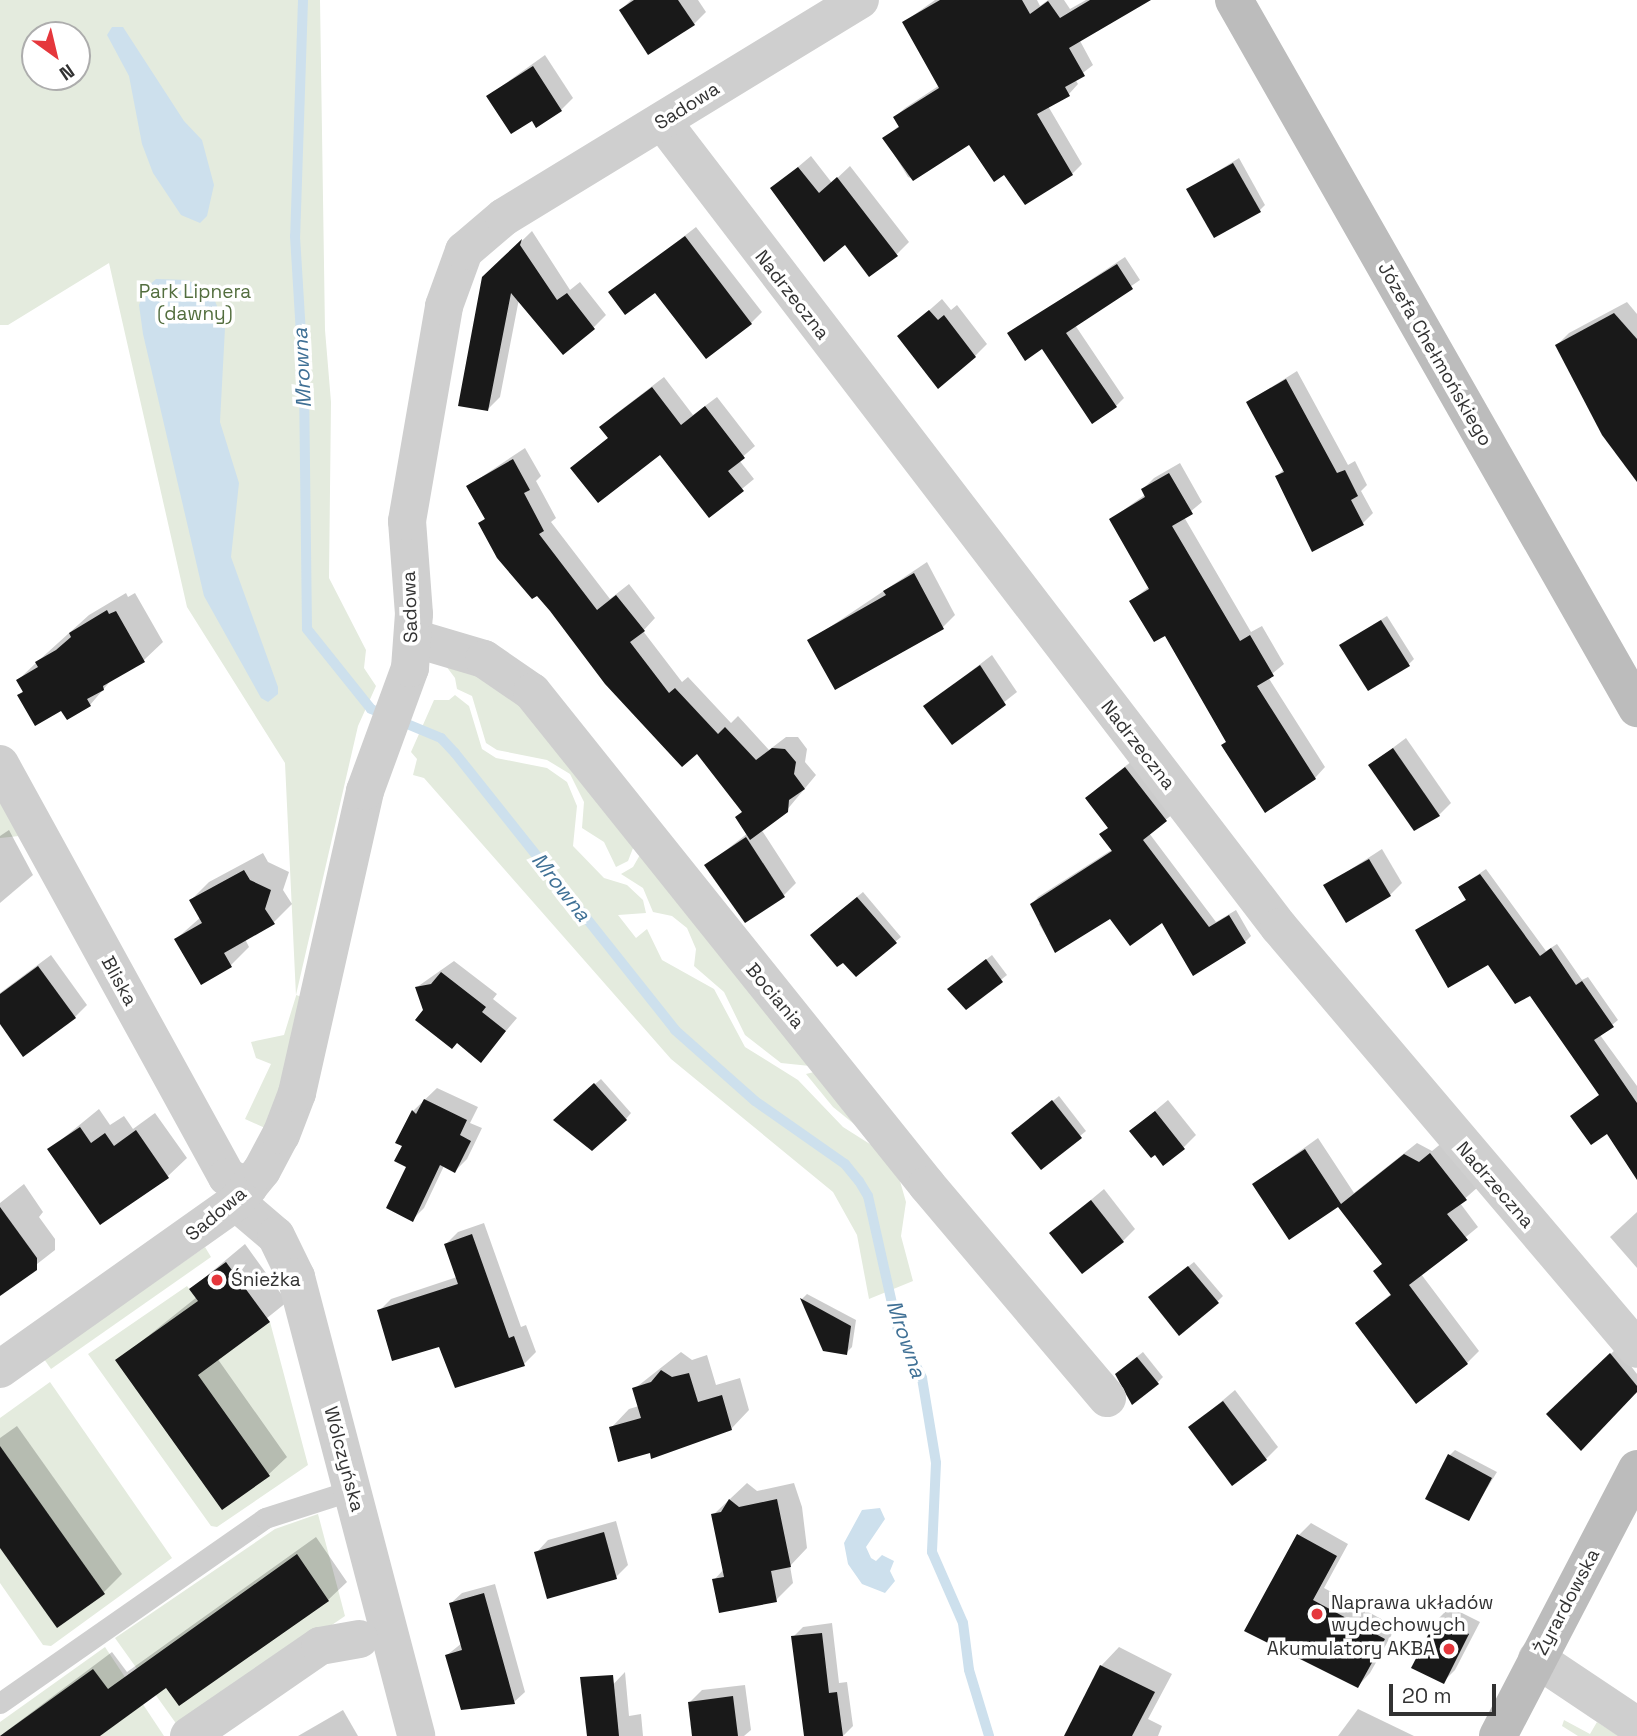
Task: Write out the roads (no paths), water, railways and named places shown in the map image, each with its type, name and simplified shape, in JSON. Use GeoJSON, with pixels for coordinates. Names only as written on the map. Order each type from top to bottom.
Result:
{"type":"FeatureCollection","features":[{"type":"Feature","properties":{"kind":"street","name":"Sadowa"},"geometry":{"type":"LineString","coordinates":[[0,1369],[242,1195],[281,1135],[297,1093],[382,736],[410,668],[414,638],[407,521],[452,274],[464,251],[504,217],[859,0]]}},
{"type":"Feature","properties":{"kind":"street","name":"Józefa Chełmońskiego"},"geometry":{"type":"LineString","coordinates":[[1234,0],[1637,708]]}},
{"type":"Feature","properties":{"kind":"street","name":"Nadrzeczna"},"geometry":{"type":"LineString","coordinates":[[662,121],[1279,927],[1637,1349]]}},
{"type":"Feature","properties":{"kind":"street","name":"Bociania"},"geometry":{"type":"LineString","coordinates":[[414,638],[484,659],[533,692],[927,1185],[1107,1398]]}},
{"type":"Feature","properties":{"kind":"street","name":"Bliska"},"geometry":{"type":"LineString","coordinates":[[0,764],[227,1177],[242,1195]]}},
{"type":"Feature","properties":{"kind":"street","name":"Wólczyńska"},"geometry":{"type":"LineString","coordinates":[[242,1195],[276,1236],[289,1257],[416,1736]]}},
{"type":"Feature","properties":{"kind":"street","name":"Żyrardowska"},"geometry":{"type":"LineString","coordinates":[[1498,1736],[1637,1469]]}},
{"type":"Feature","properties":{"kind":"street"},"geometry":{"type":"LineString","coordinates":[[189,1736],[320,1646],[359,1639]]}},
{"type":"Feature","properties":{"kind":"street"},"geometry":{"type":"LineString","coordinates":[[1537,1659],[1637,1726]]}},
{"type":"Feature","properties":{"kind":"lane"},"geometry":{"type":"LineString","coordinates":[[0,1703],[265,1518],[352,1490]]}},
{"type":"Feature","properties":{"kind":"water"},"geometry":{"type":"Polygon","coordinates":[[[112,27],[123,27],[184,121],[202,140],[214,185],[207,216],[200,223],[181,215],[153,173],[142,144],[129,76],[107,35],[112,27]]]}},
{"type":"Feature","properties":{"kind":"water"},"geometry":{"type":"Polygon","coordinates":[[[156,279],[188,280],[203,290],[214,298],[225,328],[220,422],[239,483],[231,557],[278,687],[278,694],[268,702],[261,698],[204,596],[143,334],[139,305],[145,289],[156,279]]]}},
{"type":"Feature","properties":{"kind":"water"},"geometry":{"type":"Polygon","coordinates":[[[880,1508],[885,1519],[866,1547],[871,1558],[876,1561],[882,1555],[894,1561],[890,1571],[895,1581],[885,1593],[862,1584],[848,1564],[844,1543],[862,1510],[880,1508]]]}},
{"type":"Feature","properties":{"kind":"waterway","name":"Mrowna"},"geometry":{"type":"LineString","coordinates":[[303,0],[295,236],[304,383],[307,629],[371,709],[441,738],[455,753],[675,1030],[755,1101],[845,1164],[859,1181],[868,1196],[898,1330],[922,1378],[936,1463],[932,1552],[963,1623],[969,1670],[989,1736]]}},
{"type":"Feature","properties":{"kind":"place","name":"Śnieżka"},"geometry":{"type":"Point","coordinates":[217,1280]}},
{"type":"Feature","properties":{"kind":"place","name":"Naprawa układów wydechowych"},"geometry":{"type":"Point","coordinates":[1317,1614]}},
{"type":"Feature","properties":{"kind":"place","name":"Akumulatory AKBA"},"geometry":{"type":"Point","coordinates":[1449,1649]}},
{"type":"Feature","properties":{"kind":"park label","name":"Park Lipnera (dawny)"},"geometry":{"type":"Point","coordinates":[195,303]}}]}
